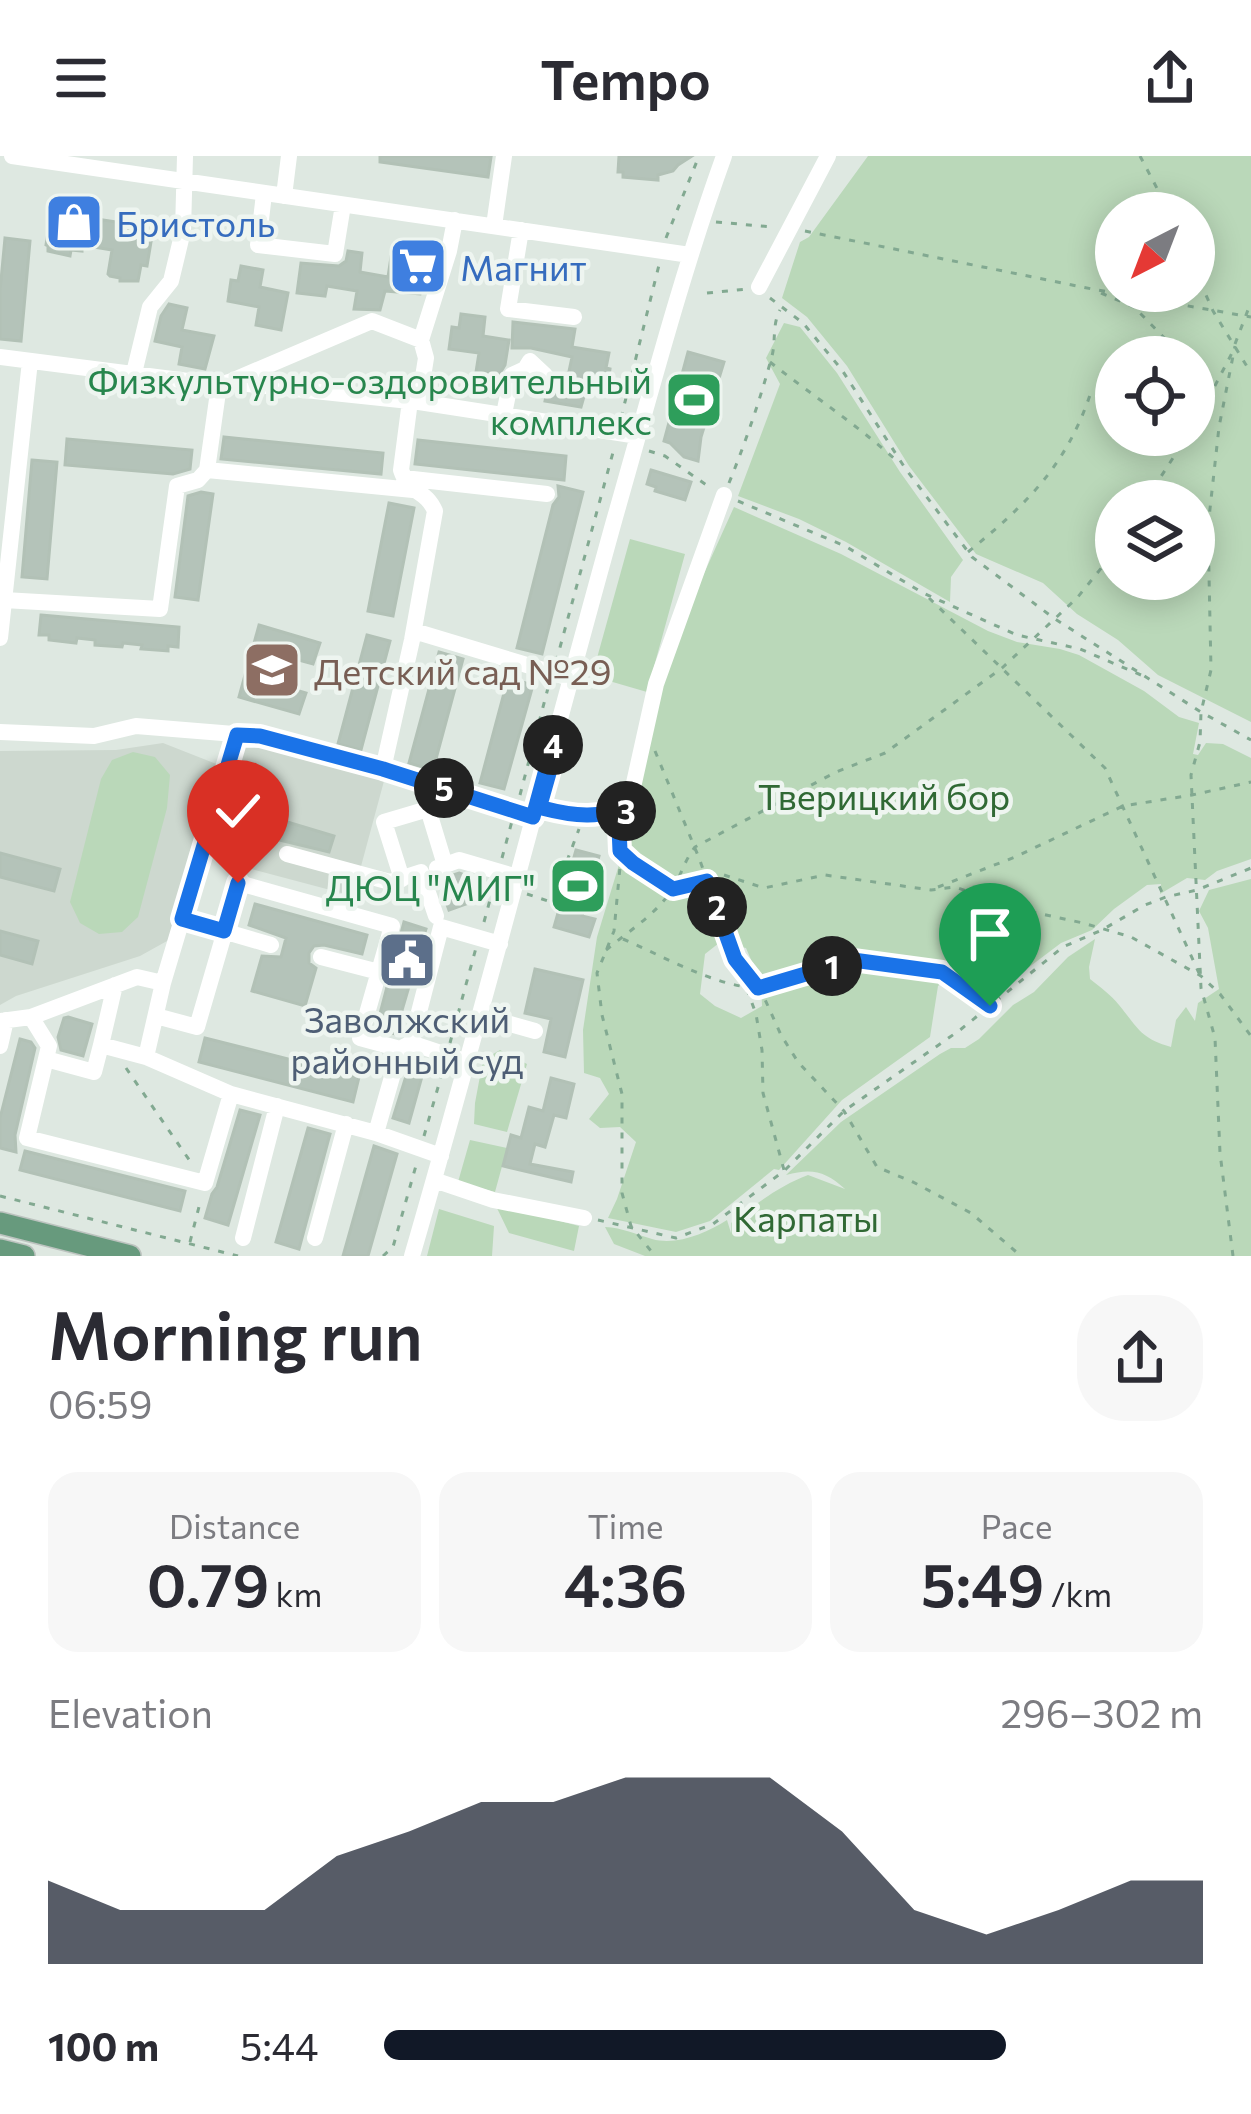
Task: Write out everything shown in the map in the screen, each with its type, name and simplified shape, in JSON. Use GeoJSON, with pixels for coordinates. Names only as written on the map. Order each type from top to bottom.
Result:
{"type":"FeatureCollection","features":[{"type":"Feature","properties":{"kind":"main road"},"geometry":{"type":"LineString","coordinates":[[0,1223],[130,1256]]}},
{"type":"Feature","properties":{"kind":"main road"},"geometry":{"type":"LineString","coordinates":[[0,1250],[23,1256]]}},
{"type":"Feature","properties":{"kind":"street"},"geometry":{"type":"LineString","coordinates":[[13,156],[690,255]]}},
{"type":"Feature","properties":{"kind":"street"},"geometry":{"type":"LineString","coordinates":[[134,373],[151,307],[171,281],[183,231],[185,156]]}},
{"type":"Feature","properties":{"kind":"street"},"geometry":{"type":"LineString","coordinates":[[284,196],[289,156]]}},
{"type":"Feature","properties":{"kind":"street"},"geometry":{"type":"LineString","coordinates":[[494,226],[504,156]]}},
{"type":"Feature","properties":{"kind":"street"},"geometry":{"type":"LineString","coordinates":[[412,1256],[500,944],[515,884],[524,814],[553,744],[562,676],[643,443],[690,255],[724,156]]}},
{"type":"Feature","properties":{"kind":"street"},"geometry":{"type":"LineString","coordinates":[[759,287],[829,156]]}},
{"type":"Feature","properties":{"kind":"street"},"geometry":{"type":"LineString","coordinates":[[264,194],[257,245],[335,254],[343,205]]}},
{"type":"Feature","properties":{"kind":"street"},"geometry":{"type":"LineString","coordinates":[[383,769],[435,511],[429,498],[408,484],[401,470],[427,358],[421,340],[455,220]]}},
{"type":"Feature","properties":{"kind":"street"},"geometry":{"type":"LineString","coordinates":[[521,230],[508,308],[574,317]]}},
{"type":"Feature","properties":{"kind":"street"},"geometry":{"type":"LineString","coordinates":[[224,383],[372,321],[421,340]]}},
{"type":"Feature","properties":{"kind":"street"},"geometry":{"type":"LineString","coordinates":[[0,357],[505,414],[618,432],[643,443]]}},
{"type":"Feature","properties":{"kind":"street"},"geometry":{"type":"LineString","coordinates":[[0,638],[8,482],[30,361]]}},
{"type":"Feature","properties":{"kind":"street"},"geometry":{"type":"LineString","coordinates":[[505,414],[512,375],[530,362],[545,375]]}},
{"type":"Feature","properties":{"kind":"street"},"geometry":{"type":"LineString","coordinates":[[4,600],[160,609],[177,486],[198,480],[207,470],[224,383]]}},
{"type":"Feature","properties":{"kind":"street"},"geometry":{"type":"LineString","coordinates":[[207,470],[547,494]]}},
{"type":"Feature","properties":{"kind":"street"},"geometry":{"type":"LineString","coordinates":[[553,744],[542,808],[604,815],[630,801],[656,684],[724,495]]}},
{"type":"Feature","properties":{"kind":"street"},"geometry":{"type":"LineString","coordinates":[[413,631],[562,676]]}},
{"type":"Feature","properties":{"kind":"street"},"geometry":{"type":"LineString","coordinates":[[0,732],[94,736],[136,726],[260,736],[524,814]]}},
{"type":"Feature","properties":{"kind":"street"},"geometry":{"type":"LineString","coordinates":[[146,1057],[163,983],[237,735]]}},
{"type":"Feature","properties":{"kind":"street"},"geometry":{"type":"LineString","coordinates":[[402,879],[384,822],[406,815],[428,809],[446,865]]}},
{"type":"Feature","properties":{"kind":"street"},"geometry":{"type":"LineString","coordinates":[[287,854],[390,882],[459,860],[498,872],[515,884]]}},
{"type":"Feature","properties":{"kind":"street"},"geometry":{"type":"LineString","coordinates":[[376,1133],[406,1046],[433,919],[422,872]]}},
{"type":"Feature","properties":{"kind":"street"},"geometry":{"type":"LineString","coordinates":[[156,1016],[197,1027],[238,883],[392,926],[360,1038],[468,1061]]}},
{"type":"Feature","properties":{"kind":"street"},"geometry":{"type":"LineString","coordinates":[[182,919],[271,945]]}},
{"type":"Feature","properties":{"kind":"street"},"geometry":{"type":"LineString","coordinates":[[433,919],[500,944]]}},
{"type":"Feature","properties":{"kind":"street"},"geometry":{"type":"LineString","coordinates":[[320,957],[379,973]]}},
{"type":"Feature","properties":{"kind":"street"},"geometry":{"type":"LineString","coordinates":[[0,1046],[3,1021],[31,1017],[137,976],[163,983]]}},
{"type":"Feature","properties":{"kind":"street"},"geometry":{"type":"LineString","coordinates":[[46,1059],[94,1072],[106,1047],[115,985]]}},
{"type":"Feature","properties":{"kind":"street"},"geometry":{"type":"LineString","coordinates":[[31,1017],[49,1046],[27,1138],[205,1183],[231,1094]]}},
{"type":"Feature","properties":{"kind":"street"},"geometry":{"type":"LineString","coordinates":[[496,1020],[535,1030]]}},
{"type":"Feature","properties":{"kind":"street"},"geometry":{"type":"LineString","coordinates":[[106,1047],[146,1057],[231,1094],[346,1124],[441,1156]]}},
{"type":"Feature","properties":{"kind":"street"},"geometry":{"type":"LineString","coordinates":[[240,1247],[277,1106]]}},
{"type":"Feature","properties":{"kind":"street"},"geometry":{"type":"LineString","coordinates":[[315,1238],[346,1124]]}},
{"type":"Feature","properties":{"kind":"street"},"geometry":{"type":"LineString","coordinates":[[434,1180],[494,1200],[584,1218]]}},
{"type":"Feature","properties":{"kind":"path"},"geometry":{"type":"LineString","coordinates":[[383,1256],[394,1247],[498,872],[524,814],[562,676],[663,250],[699,156]]}},
{"type":"Feature","properties":{"kind":"path"},"geometry":{"type":"LineString","coordinates":[[1140,156],[1159,192]]}},
{"type":"Feature","properties":{"kind":"path"},"geometry":{"type":"LineString","coordinates":[[700,221],[842,237],[1095,290]]}},
{"type":"Feature","properties":{"kind":"path"},"geometry":{"type":"LineString","coordinates":[[707,293],[759,287],[802,323],[842,370],[905,468],[968,552],[1055,619],[1251,740]]}},
{"type":"Feature","properties":{"kind":"path"},"geometry":{"type":"LineString","coordinates":[[1092,290],[1134,307],[1162,336]]}},
{"type":"Feature","properties":{"kind":"path"},"geometry":{"type":"LineString","coordinates":[[1215,388],[1251,302]]}},
{"type":"Feature","properties":{"kind":"path"},"geometry":{"type":"LineString","coordinates":[[724,495],[755,419],[781,308]]}},
{"type":"Feature","properties":{"kind":"path"},"geometry":{"type":"LineString","coordinates":[[1215,310],[1249,316]]}},
{"type":"Feature","properties":{"kind":"path"},"geometry":{"type":"LineString","coordinates":[[1214,312],[1251,373]]}},
{"type":"Feature","properties":{"kind":"path"},"geometry":{"type":"LineString","coordinates":[[1233,1256],[1220,1153],[1215,1038],[1202,988],[1191,776],[1211,670],[1208,527],[1219,427],[1235,346]]}},
{"type":"Feature","properties":{"kind":"path"},"geometry":{"type":"LineString","coordinates":[[770,362],[864,431],[905,468]]}},
{"type":"Feature","properties":{"kind":"path"},"geometry":{"type":"LineString","coordinates":[[968,552],[1045,483],[1079,428],[1091,392]]}},
{"type":"Feature","properties":{"kind":"path"},"geometry":{"type":"LineString","coordinates":[[643,443],[700,483],[845,546],[923,593],[1017,635],[1080,649],[1154,680]]}},
{"type":"Feature","properties":{"kind":"path"},"geometry":{"type":"LineString","coordinates":[[606,950],[649,917],[673,889],[695,847],[836,772],[886,753],[1002,668],[1095,576]]}},
{"type":"Feature","properties":{"kind":"path"},"geometry":{"type":"LineString","coordinates":[[923,593],[1105,768],[1201,976]]}},
{"type":"Feature","properties":{"kind":"path"},"geometry":{"type":"LineString","coordinates":[[646,730],[756,1014],[763,1093],[784,1172]]}},
{"type":"Feature","properties":{"kind":"path"},"geometry":{"type":"LineString","coordinates":[[931,890],[1123,806],[1251,782]]}},
{"type":"Feature","properties":{"kind":"path"},"geometry":{"type":"LineString","coordinates":[[630,801],[619,828],[614,932],[597,974],[622,1094],[622,1193],[631,1226],[656,1256]]}},
{"type":"Feature","properties":{"kind":"path"},"geometry":{"type":"LineString","coordinates":[[566,861],[577,830],[604,815]]}},
{"type":"Feature","properties":{"kind":"path"},"geometry":{"type":"LineString","coordinates":[[620,851],[673,889],[721,874],[764,888],[825,875],[931,890],[955,887],[1018,909],[1083,923],[1130,937],[1201,976],[1251,1036]]}},
{"type":"Feature","properties":{"kind":"path"},"geometry":{"type":"LineString","coordinates":[[584,1218],[676,1238],[713,1224],[784,1172],[844,1111],[960,1030],[1063,947],[1145,905],[1251,868]]}},
{"type":"Feature","properties":{"kind":"path"},"geometry":{"type":"LineString","coordinates":[[515,884],[557,904]]}},
{"type":"Feature","properties":{"kind":"path"},"geometry":{"type":"LineString","coordinates":[[621,938],[746,988],[853,960],[942,972],[990,1006]]}},
{"type":"Feature","properties":{"kind":"path"},"geometry":{"type":"LineString","coordinates":[[735,959],[758,988],[798,1062],[844,1111],[878,1167],[971,1214],[1021,1256]]}},
{"type":"Feature","properties":{"kind":"path"},"geometry":{"type":"LineString","coordinates":[[106,1047],[205,1183],[190,1244]]}},
{"type":"Feature","properties":{"kind":"path"},"geometry":{"type":"LineString","coordinates":[[0,1196],[190,1244],[240,1247]]}},
{"type":"Feature","properties":{"kind":"shaded area"},"geometry":{"type":"Polygon","coordinates":[[[163,743],[224,767],[176,936],[140,956],[0,1005],[0,751],[116,750],[163,743]]]}},
{"type":"Feature","properties":{"kind":"shaded area"},"geometry":{"type":"Polygon","coordinates":[[[245,743],[384,781],[353,896],[214,859],[245,743]]]}},
{"type":"Feature","properties":{"kind":"green space"},"geometry":{"type":"Polygon","coordinates":[[[868,156],[1251,156],[1251,722],[1158,675],[1043,583],[976,554],[909,466],[847,366],[807,317],[782,298],[800,242],[809,237],[868,156]]]}},
{"type":"Feature","properties":{"kind":"green space"},"geometry":{"type":"Polygon","coordinates":[[[784,323],[800,327],[837,373],[963,560],[951,577],[950,602],[846,542],[738,496],[780,384],[766,358],[784,323]]]}},
{"type":"Feature","properties":{"kind":"green space","name":"Тверицкий бор"},"geometry":{"type":"Polygon","coordinates":[[[734,507],[841,554],[988,631],[1079,655],[1144,691],[1179,717],[1199,723],[1193,754],[1198,755],[1206,743],[1223,744],[1251,758],[1251,859],[1205,880],[1187,878],[1160,894],[1161,884],[1147,885],[1092,930],[1061,943],[1000,989],[984,962],[968,962],[938,986],[930,1037],[842,1100],[779,1170],[774,1169],[710,1221],[676,1232],[608,1218],[636,1142],[620,1127],[600,1128],[589,1119],[609,1094],[600,1078],[584,1073],[583,1030],[597,937],[632,822],[669,651],[734,507]],[[719,943],[705,954],[700,994],[741,1018],[762,1006],[761,983],[746,948],[719,943]]]}},
{"type":"Feature","properties":{"kind":"green space"},"geometry":{"type":"Polygon","coordinates":[[[630,539],[685,554],[647,692],[592,676],[630,539]]]}},
{"type":"Feature","properties":{"kind":"green space"},"geometry":{"type":"Polygon","coordinates":[[[133,752],[155,757],[170,775],[167,808],[138,917],[122,932],[99,934],[80,923],[70,902],[101,779],[112,760],[133,752]]]}},
{"type":"Feature","properties":{"kind":"green space","name":"Карпаты"},"geometry":{"type":"Polygon","coordinates":[[[1251,879],[1251,1256],[645,1256],[614,1244],[605,1227],[671,1241],[701,1234],[727,1220],[731,1233],[731,1223],[740,1216],[808,1175],[845,1189],[818,1173],[786,1175],[841,1122],[940,1054],[979,1039],[1068,957],[1095,939],[1090,979],[1146,1036],[1171,1047],[1176,1020],[1186,1007],[1195,1021],[1198,1003],[1219,989],[1208,928],[1199,911],[1209,890],[1251,879]]]}},
{"type":"Feature","properties":{"kind":"green space"},"geometry":{"type":"Polygon","coordinates":[[[500,1050],[527,1064],[507,1132],[474,1124],[483,1060],[500,1050]]]}},
{"type":"Feature","properties":{"kind":"green space"},"geometry":{"type":"Polygon","coordinates":[[[470,1140],[507,1148],[495,1192],[458,1182],[470,1140]]]}},
{"type":"Feature","properties":{"kind":"green space"},"geometry":{"type":"Polygon","coordinates":[[[495,1204],[579,1226],[574,1251],[509,1233],[495,1204]]]}},
{"type":"Feature","properties":{"kind":"green space"},"geometry":{"type":"Polygon","coordinates":[[[439,1209],[494,1226],[492,1256],[427,1256],[439,1209]]]}},
{"type":"Feature","properties":{"kind":"building"},"geometry":{"type":"Polygon","coordinates":[[[380,156],[491,157],[488,177],[380,162],[380,156]]]}},
{"type":"Feature","properties":{"kind":"building"},"geometry":{"type":"Polygon","coordinates":[[[619,156],[692,156],[673,171],[658,175],[658,180],[623,177],[618,172],[619,156]]]}},
{"type":"Feature","properties":{"kind":"building"},"geometry":{"type":"Polygon","coordinates":[[[94,221],[147,232],[146,241],[151,242],[147,266],[141,265],[138,281],[120,281],[108,274],[112,250],[82,245],[82,251],[71,250],[70,256],[48,251],[49,226],[69,224],[92,232],[94,221]]]}},
{"type":"Feature","properties":{"kind":"building"},"geometry":{"type":"Polygon","coordinates":[[[5,238],[30,241],[21,341],[0,339],[5,238]]]}},
{"type":"Feature","properties":{"kind":"building"},"geometry":{"type":"Polygon","coordinates":[[[348,251],[362,253],[360,272],[388,277],[391,257],[421,262],[422,256],[432,258],[431,267],[425,266],[420,294],[385,291],[380,310],[354,309],[357,291],[327,286],[325,296],[297,293],[301,263],[339,266],[348,251]]]}},
{"type":"Feature","properties":{"kind":"building"},"geometry":{"type":"Polygon","coordinates":[[[241,266],[263,270],[260,287],[288,293],[281,330],[256,325],[259,307],[228,301],[231,280],[238,281],[241,266]]]}},
{"type":"Feature","properties":{"kind":"building"},"geometry":{"type":"Polygon","coordinates":[[[169,304],[187,308],[182,330],[214,336],[205,369],[179,364],[182,347],[155,341],[169,304]]]}},
{"type":"Feature","properties":{"kind":"building"},"geometry":{"type":"Polygon","coordinates":[[[461,314],[485,317],[483,336],[509,340],[499,375],[476,372],[479,353],[449,349],[452,327],[459,328],[461,314]]]}},
{"type":"Feature","properties":{"kind":"building"},"geometry":{"type":"Polygon","coordinates":[[[513,322],[575,329],[572,347],[609,353],[608,383],[589,379],[581,407],[545,401],[557,374],[568,376],[572,357],[512,348],[513,322]]]}},
{"type":"Feature","properties":{"kind":"building","name":"Физкультурно-оздоровительный комплекс"},"geometry":{"type":"Polygon","coordinates":[[[688,352],[724,362],[698,461],[684,457],[664,441],[688,352]]]}},
{"type":"Feature","properties":{"kind":"building"},"geometry":{"type":"Polygon","coordinates":[[[224,437],[383,453],[381,474],[221,459],[224,437]]]}},
{"type":"Feature","properties":{"kind":"building"},"geometry":{"type":"Polygon","coordinates":[[[67,439],[192,450],[190,469],[173,474],[65,465],[67,439]]]}},
{"type":"Feature","properties":{"kind":"building"},"geometry":{"type":"Polygon","coordinates":[[[418,440],[566,456],[564,480],[415,464],[418,440]]]}},
{"type":"Feature","properties":{"kind":"building"},"geometry":{"type":"Polygon","coordinates":[[[32,460],[57,462],[47,579],[22,577],[32,460]]]}},
{"type":"Feature","properties":{"kind":"building"},"geometry":{"type":"Polygon","coordinates":[[[651,470],[691,482],[685,500],[647,484],[651,470]]]}},
{"type":"Feature","properties":{"kind":"building"},"geometry":{"type":"Polygon","coordinates":[[[558,486],[583,492],[542,654],[517,648],[553,505],[559,497],[558,486]]]}},
{"type":"Feature","properties":{"kind":"building"},"geometry":{"type":"Polygon","coordinates":[[[213,494],[198,600],[175,597],[188,496],[213,494]]]}},
{"type":"Feature","properties":{"kind":"building"},"geometry":{"type":"Polygon","coordinates":[[[389,503],[414,508],[393,616],[368,611],[389,503]]]}},
{"type":"Feature","properties":{"kind":"building"},"geometry":{"type":"Polygon","coordinates":[[[41,615],[179,627],[178,647],[168,646],[168,651],[123,643],[122,647],[95,645],[95,640],[77,638],[76,643],[49,640],[49,635],[39,635],[41,615]]]}},
{"type":"Feature","properties":{"kind":"building","name":"Детский сад №29"},"geometry":{"type":"Polygon","coordinates":[[[259,625],[320,643],[313,664],[284,656],[275,684],[306,693],[299,714],[239,697],[245,675],[262,680],[270,652],[253,647],[259,625]]]}},
{"type":"Feature","properties":{"kind":"building"},"geometry":{"type":"Polygon","coordinates":[[[367,635],[390,641],[361,750],[338,744],[367,635]]]}},
{"type":"Feature","properties":{"kind":"building"},"geometry":{"type":"Polygon","coordinates":[[[439,652],[463,659],[433,770],[409,763],[439,652]]]}},
{"type":"Feature","properties":{"kind":"building"},"geometry":{"type":"Polygon","coordinates":[[[508,678],[533,685],[504,789],[480,783],[508,678]]]}},
{"type":"Feature","properties":{"kind":"building"},"geometry":{"type":"Polygon","coordinates":[[[264,815],[334,836],[329,852],[258,835],[264,815]]]}},
{"type":"Feature","properties":{"kind":"building","name":"ДЮЦ \"МИГ\""},"geometry":{"type":"Polygon","coordinates":[[[576,850],[599,856],[582,916],[595,919],[589,937],[554,927],[576,850]]]}},
{"type":"Feature","properties":{"kind":"building"},"geometry":{"type":"Polygon","coordinates":[[[0,853],[60,869],[54,891],[0,877],[0,853]]]}},
{"type":"Feature","properties":{"kind":"building"},"geometry":{"type":"Polygon","coordinates":[[[459,873],[467,876],[474,901],[449,910],[438,880],[459,873]]]}},
{"type":"Feature","properties":{"kind":"building"},"geometry":{"type":"Polygon","coordinates":[[[255,904],[367,935],[362,954],[314,946],[309,963],[316,968],[305,1006],[252,991],[262,956],[281,957],[286,938],[249,925],[255,904]]]}},
{"type":"Feature","properties":{"kind":"building"},"geometry":{"type":"Polygon","coordinates":[[[404,922],[426,929],[395,1034],[376,1029],[404,922]]]}},
{"type":"Feature","properties":{"kind":"building"},"geometry":{"type":"Polygon","coordinates":[[[0,931],[38,941],[32,964],[0,955],[0,931]]]}},
{"type":"Feature","properties":{"kind":"building"},"geometry":{"type":"Polygon","coordinates":[[[535,969],[583,980],[565,1057],[544,1052],[551,1019],[525,1013],[535,969]]]}},
{"type":"Feature","properties":{"kind":"building"},"geometry":{"type":"Polygon","coordinates":[[[68,1017],[92,1024],[83,1056],[61,1050],[58,1037],[68,1017]]]}},
{"type":"Feature","properties":{"kind":"building"},"geometry":{"type":"Polygon","coordinates":[[[205,1038],[359,1077],[353,1102],[199,1062],[205,1038]]]}},
{"type":"Feature","properties":{"kind":"building"},"geometry":{"type":"Polygon","coordinates":[[[20,1039],[35,1048],[15,1135],[16,1152],[0,1148],[0,1118],[20,1039]]]}},
{"type":"Feature","properties":{"kind":"building"},"geometry":{"type":"Polygon","coordinates":[[[412,1057],[426,1062],[409,1123],[393,1118],[412,1057]]]}},
{"type":"Feature","properties":{"kind":"building"},"geometry":{"type":"Polygon","coordinates":[[[551,1078],[574,1084],[566,1118],[554,1115],[545,1147],[535,1144],[530,1164],[573,1172],[571,1182],[503,1166],[511,1135],[521,1138],[529,1107],[543,1111],[551,1078]]]}},
{"type":"Feature","properties":{"kind":"building"},"geometry":{"type":"Polygon","coordinates":[[[240,1110],[260,1115],[228,1225],[205,1218],[240,1110]]]}},
{"type":"Feature","properties":{"kind":"building"},"geometry":{"type":"Polygon","coordinates":[[[308,1128],[330,1134],[299,1249],[276,1242],[308,1128]]]}},
{"type":"Feature","properties":{"kind":"building"},"geometry":{"type":"Polygon","coordinates":[[[374,1146],[397,1154],[368,1256],[343,1256],[374,1146]]]}},
{"type":"Feature","properties":{"kind":"building"},"geometry":{"type":"Polygon","coordinates":[[[25,1151],[185,1191],[180,1211],[20,1170],[25,1151]]]}},
{"type":"Feature","properties":{"kind":"place","name":"Бристоль"},"geometry":{"type":"Point","coordinates":[74,222]}},
{"type":"Feature","properties":{"kind":"place","name":"Магнит"},"geometry":{"type":"Point","coordinates":[418,266]}},
{"type":"Feature","properties":{"kind":"place","name":"Физкультурно-оздоровительный комплекс"},"geometry":{"type":"Point","coordinates":[694,400]}},
{"type":"Feature","properties":{"kind":"place","name":"Детский сад №29"},"geometry":{"type":"Point","coordinates":[272,670]}},
{"type":"Feature","properties":{"kind":"place","name":"ДЮЦ \"МИГ\""},"geometry":{"type":"Point","coordinates":[578,886]}},
{"type":"Feature","properties":{"kind":"place","name":"Заволжский районный суд"},"geometry":{"type":"Point","coordinates":[407,960]}},
{"type":"Feature","properties":{"kind":"route"},"geometry":{"type":"LineString","coordinates":[[238,883],[224,931],[182,919],[237,735],[260,736],[383,769],[533,817],[553,744],[542,808],[604,815],[630,801],[619,828],[623,856],[673,889],[707,881],[735,959],[758,988],[853,960],[942,972],[990,1006]]}}]}
